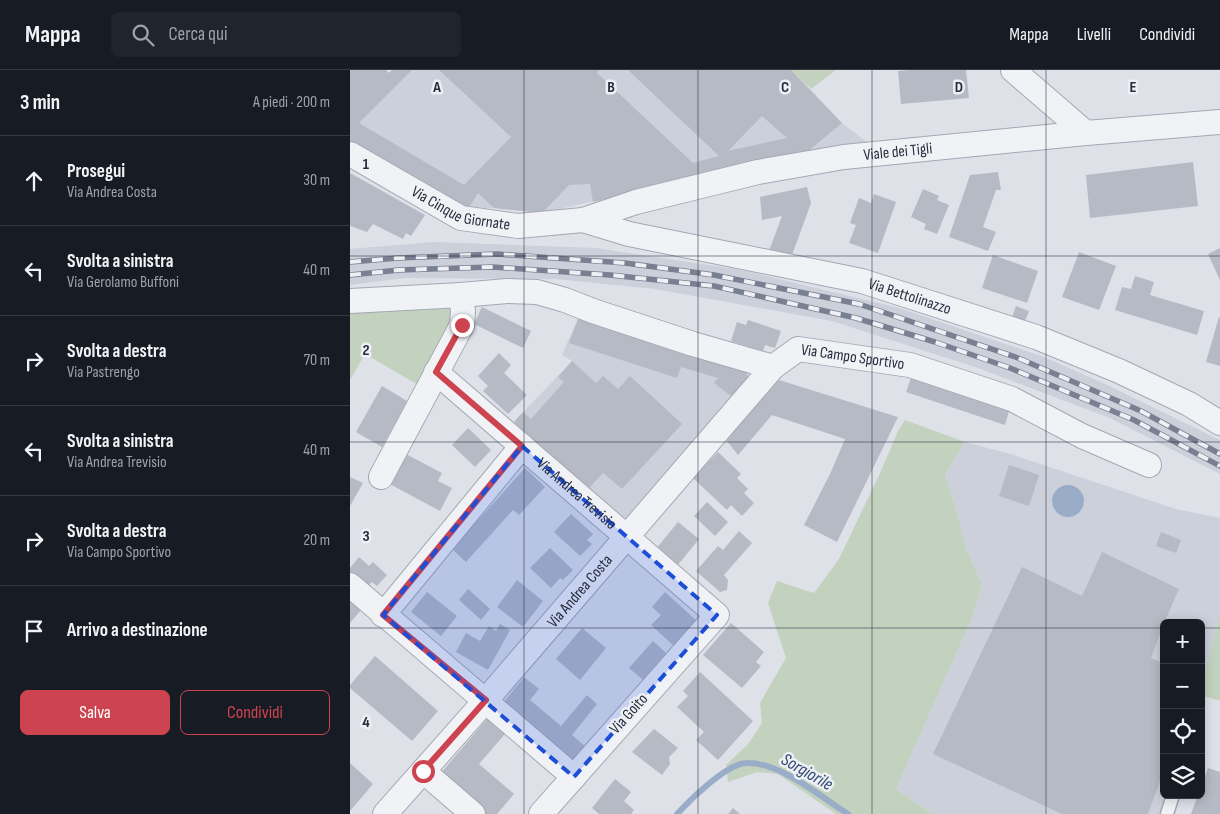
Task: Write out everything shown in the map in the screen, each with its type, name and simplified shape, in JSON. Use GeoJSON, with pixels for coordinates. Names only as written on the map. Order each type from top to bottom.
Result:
{"type":"FeatureCollection","features":[{"type":"Feature","properties":{"kind":"street"},"geometry":{"type":"LineString","coordinates":[[1013,70],[1086,133]]}},
{"type":"Feature","properties":{"kind":"street","name":"Viale dei Tigli"},"geometry":{"type":"LineString","coordinates":[[583,220],[636,202],[758,172],[844,157],[1086,133],[1218,126]]}},
{"type":"Feature","properties":{"kind":"street","name":"Via Cinque Giornate"},"geometry":{"type":"LineString","coordinates":[[350,154],[461,218],[518,226],[583,220]]}},
{"type":"Feature","properties":{"kind":"street","name":"Via Bettolinazzo"},"geometry":{"type":"LineString","coordinates":[[583,220],[629,234],[862,281],[1027,334],[1119,371],[1189,404],[1220,424]]}},
{"type":"Feature","properties":{"kind":"street"},"geometry":{"type":"LineString","coordinates":[[350,301],[507,291],[537,292],[693,344],[773,367]]}},
{"type":"Feature","properties":{"kind":"street"},"geometry":{"type":"LineString","coordinates":[[381,477],[462,325],[461,295]]}},
{"type":"Feature","properties":{"kind":"street","name":"Via Campo Sportivo"},"geometry":{"type":"LineString","coordinates":[[773,367],[798,349],[910,365],[1012,399],[1082,436],[1149,465]]}},
{"type":"Feature","properties":{"kind":"street","name":"Via Andrea Costa"},"geometry":{"type":"LineString","coordinates":[[385,814],[486,700],[626,535],[773,367]]}},
{"type":"Feature","properties":{"kind":"street","name":"Via Andrea Trevisio"},"geometry":{"type":"LineString","coordinates":[[436,372],[717,615]]}},
{"type":"Feature","properties":{"kind":"street"},"geometry":{"type":"LineString","coordinates":[[383,615],[522,446]]}},
{"type":"Feature","properties":{"kind":"street"},"geometry":{"type":"LineString","coordinates":[[350,585],[574,776]]}},
{"type":"Feature","properties":{"kind":"street","name":"Via Goito"},"geometry":{"type":"LineString","coordinates":[[541,814],[717,615]]}},
{"type":"Feature","properties":{"kind":"street"},"geometry":{"type":"LineString","coordinates":[[423,771],[473,814]]}},
{"type":"Feature","properties":{"kind":"lane"},"geometry":{"type":"LineString","coordinates":[[1167,814],[1173,799]]}},
{"type":"Feature","properties":{"kind":"highlighted area"},"geometry":{"type":"Polygon","coordinates":[[[522,446],[717,615],[574,777],[383,615],[522,446]]]}},
{"type":"Feature","properties":{"kind":"shaded area"},"geometry":{"type":"Polygon","coordinates":[[[350,70],[386,70],[389,73],[392,70],[791,70],[842,123],[872,146],[807,152],[542,213],[494,208],[468,209],[350,142],[350,70]]]}},
{"type":"Feature","properties":{"kind":"shaded area"},"geometry":{"type":"Polygon","coordinates":[[[433,242],[596,248],[741,270],[899,308],[1044,357],[1105,384],[1220,440],[1220,474],[1110,418],[978,368],[832,321],[655,289],[554,279],[405,278],[350,285],[350,249],[433,242]]]}},
{"type":"Feature","properties":{"kind":"shaded area"},"geometry":{"type":"Polygon","coordinates":[[[580,314],[746,363],[748,378],[625,519],[588,489],[514,422],[572,361],[562,355],[580,314]]]}},
{"type":"Feature","properties":{"kind":"shaded area"},"geometry":{"type":"Polygon","coordinates":[[[965,442],[1014,455],[1176,509],[1220,518],[1220,616],[1205,672],[1205,619],[1160,619],[1160,799],[1165,799],[1160,814],[933,814],[896,789],[973,616],[982,584],[966,548],[945,475],[965,442]]]}},
{"type":"Feature","properties":{"kind":"green space"},"geometry":{"type":"Polygon","coordinates":[[[791,70],[836,70],[811,89],[791,70]]]}},
{"type":"Feature","properties":{"kind":"green space"},"geometry":{"type":"Polygon","coordinates":[[[440,304],[454,310],[458,320],[420,386],[365,354],[350,380],[350,308],[440,304]]]}},
{"type":"Feature","properties":{"kind":"green space"},"geometry":{"type":"Polygon","coordinates":[[[905,420],[965,442],[945,475],[966,548],[982,584],[973,616],[896,789],[933,814],[836,814],[778,774],[757,772],[728,782],[726,765],[749,743],[762,723],[760,703],[786,658],[768,603],[777,581],[814,593],[839,559],[898,431],[905,420]]]}},
{"type":"Feature","properties":{"kind":"green space"},"geometry":{"type":"Polygon","coordinates":[[[1220,616],[1220,701],[1205,696],[1205,672],[1220,616]]]}},
{"type":"Feature","properties":{"kind":"water"},"geometry":{"type":"Polygon","coordinates":[[[1068,485],[1074,486],[1079,490],[1083,495],[1083,507],[1079,512],[1074,516],[1068,517],[1062,516],[1057,512],[1053,507],[1052,501],[1053,495],[1057,490],[1062,486],[1068,485]]]}},
{"type":"Feature","properties":{"kind":"building"},"geometry":{"type":"Polygon","coordinates":[[[350,70],[386,70],[389,73],[392,70],[412,70],[359,123],[464,185],[511,137],[439,70],[599,70],[597,73],[693,163],[719,156],[628,70],[791,70],[842,123],[807,152],[593,202],[590,184],[569,185],[542,213],[494,208],[478,193],[468,209],[350,142],[350,70]],[[762,116],[728,151],[787,138],[762,116]]]}},
{"type":"Feature","properties":{"kind":"building"},"geometry":{"type":"Polygon","coordinates":[[[966,70],[969,98],[901,104],[898,71],[966,70]]]}},
{"type":"Feature","properties":{"kind":"building"},"geometry":{"type":"Polygon","coordinates":[[[1193,162],[1198,206],[1090,218],[1086,175],[1193,162]]]}},
{"type":"Feature","properties":{"kind":"building"},"geometry":{"type":"Polygon","coordinates":[[[998,172],[1001,190],[996,190],[983,227],[996,232],[988,251],[949,237],[970,175],[998,172]]]}},
{"type":"Feature","properties":{"kind":"building"},"geometry":{"type":"Polygon","coordinates":[[[350,173],[425,215],[411,236],[406,233],[403,239],[373,224],[367,232],[350,226],[350,173]]]}},
{"type":"Feature","properties":{"kind":"building"},"geometry":{"type":"Polygon","coordinates":[[[807,187],[811,203],[791,258],[769,251],[782,216],[762,220],[760,197],[807,187]]]}},
{"type":"Feature","properties":{"kind":"building"},"geometry":{"type":"Polygon","coordinates":[[[923,189],[939,196],[937,200],[949,205],[937,234],[924,229],[926,224],[911,217],[923,189]]]}},
{"type":"Feature","properties":{"kind":"building"},"geometry":{"type":"Polygon","coordinates":[[[874,194],[896,202],[878,253],[849,243],[856,225],[850,223],[859,198],[871,203],[874,194]]]}},
{"type":"Feature","properties":{"kind":"building"},"geometry":{"type":"Polygon","coordinates":[[[1220,248],[1220,280],[1208,254],[1220,248]]]}},
{"type":"Feature","properties":{"kind":"building"},"geometry":{"type":"Polygon","coordinates":[[[1079,252],[1116,266],[1099,310],[1062,297],[1079,252]]]}},
{"type":"Feature","properties":{"kind":"building"},"geometry":{"type":"Polygon","coordinates":[[[993,255],[1038,271],[1027,303],[982,288],[993,255]]]}},
{"type":"Feature","properties":{"kind":"building"},"geometry":{"type":"Polygon","coordinates":[[[1135,276],[1154,282],[1150,295],[1204,311],[1197,335],[1115,310],[1122,287],[1131,289],[1135,276]]]}},
{"type":"Feature","properties":{"kind":"building"},"geometry":{"type":"Polygon","coordinates":[[[1016,306],[1029,311],[1024,324],[1011,320],[1016,306]]]}},
{"type":"Feature","properties":{"kind":"building"},"geometry":{"type":"Polygon","coordinates":[[[482,307],[531,331],[523,348],[474,324],[482,307]]]}},
{"type":"Feature","properties":{"kind":"building"},"geometry":{"type":"Polygon","coordinates":[[[580,314],[746,363],[748,378],[731,396],[714,383],[718,378],[681,367],[677,378],[569,343],[580,314]]]}},
{"type":"Feature","properties":{"kind":"building"},"geometry":{"type":"Polygon","coordinates":[[[1220,317],[1220,366],[1206,362],[1220,317]]]}},
{"type":"Feature","properties":{"kind":"building"},"geometry":{"type":"Polygon","coordinates":[[[748,320],[781,331],[775,348],[765,345],[763,351],[731,341],[737,322],[746,325],[748,320]]]}},
{"type":"Feature","properties":{"kind":"building"},"geometry":{"type":"Polygon","coordinates":[[[499,353],[511,365],[504,373],[527,395],[508,414],[483,391],[488,386],[478,376],[499,353]]]}},
{"type":"Feature","properties":{"kind":"building"},"geometry":{"type":"Polygon","coordinates":[[[572,361],[596,383],[603,376],[618,389],[630,376],[682,424],[622,489],[603,473],[588,489],[514,422],[523,412],[531,419],[564,382],[558,377],[572,361]]]}},
{"type":"Feature","properties":{"kind":"building"},"geometry":{"type":"Polygon","coordinates":[[[913,372],[1011,404],[1005,425],[906,392],[913,372]]]}},
{"type":"Feature","properties":{"kind":"building"},"geometry":{"type":"Polygon","coordinates":[[[779,380],[898,417],[837,542],[804,525],[831,472],[845,439],[772,415],[738,455],[726,440],[779,380]]]}},
{"type":"Feature","properties":{"kind":"building"},"geometry":{"type":"Polygon","coordinates":[[[382,386],[407,401],[382,447],[356,432],[382,386]]]}},
{"type":"Feature","properties":{"kind":"building"},"geometry":{"type":"Polygon","coordinates":[[[468,428],[491,450],[475,467],[452,445],[468,428]]]}},
{"type":"Feature","properties":{"kind":"building"},"geometry":{"type":"Polygon","coordinates":[[[402,452],[442,473],[438,481],[452,488],[440,511],[386,482],[402,452]]]}},
{"type":"Feature","properties":{"kind":"building"},"geometry":{"type":"Polygon","coordinates":[[[718,452],[741,474],[737,478],[748,489],[744,493],[754,503],[742,516],[731,505],[727,510],[693,478],[718,452]]]}},
{"type":"Feature","properties":{"kind":"building"},"geometry":{"type":"Polygon","coordinates":[[[1009,465],[1039,475],[1029,506],[999,496],[1009,465]]]}},
{"type":"Feature","properties":{"kind":"building"},"geometry":{"type":"Polygon","coordinates":[[[525,468],[545,487],[519,515],[513,510],[466,562],[452,549],[525,468]]]}},
{"type":"Feature","properties":{"kind":"building"},"geometry":{"type":"Polygon","coordinates":[[[350,477],[363,483],[350,506],[350,477]]]}},
{"type":"Feature","properties":{"kind":"building"},"geometry":{"type":"Polygon","coordinates":[[[707,502],[728,522],[715,536],[694,516],[707,502]]]}},
{"type":"Feature","properties":{"kind":"building"},"geometry":{"type":"Polygon","coordinates":[[[571,514],[593,534],[587,540],[592,544],[580,556],[554,532],[571,514]]]}},
{"type":"Feature","properties":{"kind":"building"},"geometry":{"type":"Polygon","coordinates":[[[678,522],[699,539],[677,566],[656,549],[678,522]]]}},
{"type":"Feature","properties":{"kind":"building"},"geometry":{"type":"Polygon","coordinates":[[[739,531],[752,543],[724,575],[728,580],[727,590],[720,592],[696,571],[718,546],[723,550],[739,531]]]}},
{"type":"Feature","properties":{"kind":"building"},"geometry":{"type":"Polygon","coordinates":[[[1161,532],[1181,540],[1176,553],[1156,546],[1161,532]]]}},
{"type":"Feature","properties":{"kind":"building"},"geometry":{"type":"Polygon","coordinates":[[[550,548],[573,570],[563,580],[560,578],[551,588],[530,568],[550,548]]]}},
{"type":"Feature","properties":{"kind":"building"},"geometry":{"type":"Polygon","coordinates":[[[1102,552],[1179,589],[1166,619],[1160,619],[1160,634],[1151,658],[1160,662],[1160,781],[1148,814],[1062,814],[933,754],[1022,567],[1082,596],[1102,552]]]}},
{"type":"Feature","properties":{"kind":"building"},"geometry":{"type":"Polygon","coordinates":[[[359,557],[369,566],[373,562],[387,575],[377,586],[372,582],[366,588],[350,574],[350,568],[359,557]]]}},
{"type":"Feature","properties":{"kind":"building"},"geometry":{"type":"Polygon","coordinates":[[[517,580],[543,601],[523,627],[497,607],[517,580]]]}},
{"type":"Feature","properties":{"kind":"building"},"geometry":{"type":"Polygon","coordinates":[[[468,589],[490,609],[481,620],[459,600],[468,589]]]}},
{"type":"Feature","properties":{"kind":"building"},"geometry":{"type":"Polygon","coordinates":[[[427,592],[457,616],[441,636],[411,612],[427,592]]]}},
{"type":"Feature","properties":{"kind":"building"},"geometry":{"type":"Polygon","coordinates":[[[665,592],[697,621],[674,646],[651,625],[661,615],[652,607],[665,592]]]}},
{"type":"Feature","properties":{"kind":"building"},"geometry":{"type":"Polygon","coordinates":[[[350,601],[361,610],[350,623],[350,601]]]}},
{"type":"Feature","properties":{"kind":"building"},"geometry":{"type":"Polygon","coordinates":[[[731,623],[764,652],[756,662],[761,666],[742,688],[703,655],[731,623]]]}},
{"type":"Feature","properties":{"kind":"building"},"geometry":{"type":"Polygon","coordinates":[[[500,624],[510,630],[488,670],[456,652],[466,633],[480,641],[489,626],[496,631],[500,624]]]}},
{"type":"Feature","properties":{"kind":"building"},"geometry":{"type":"Polygon","coordinates":[[[582,628],[606,648],[580,680],[556,659],[582,628]]]}},
{"type":"Feature","properties":{"kind":"building"},"geometry":{"type":"Polygon","coordinates":[[[653,641],[666,653],[643,680],[629,668],[653,641]]]}},
{"type":"Feature","properties":{"kind":"building"},"geometry":{"type":"Polygon","coordinates":[[[375,656],[438,711],[412,741],[350,688],[350,685],[375,656]]]}},
{"type":"Feature","properties":{"kind":"building"},"geometry":{"type":"Polygon","coordinates":[[[700,672],[753,721],[718,760],[696,740],[704,732],[677,707],[688,696],[683,691],[700,672]]]}},
{"type":"Feature","properties":{"kind":"building"},"geometry":{"type":"Polygon","coordinates":[[[524,677],[539,689],[530,700],[561,726],[587,695],[597,704],[572,735],[586,747],[573,763],[502,704],[524,677]]]}},
{"type":"Feature","properties":{"kind":"building"},"geometry":{"type":"Polygon","coordinates":[[[487,719],[505,734],[479,764],[514,794],[497,814],[486,814],[440,774],[487,719]]]}},
{"type":"Feature","properties":{"kind":"building"},"geometry":{"type":"Polygon","coordinates":[[[654,729],[678,748],[669,757],[670,764],[662,775],[632,752],[654,729]]]}},
{"type":"Feature","properties":{"kind":"building"},"geometry":{"type":"Polygon","coordinates":[[[350,763],[373,784],[350,811],[350,763]]]}},
{"type":"Feature","properties":{"kind":"building"},"geometry":{"type":"Polygon","coordinates":[[[1208,768],[1220,772],[1220,814],[1191,814],[1197,799],[1205,799],[1205,776],[1208,768]]]}},
{"type":"Feature","properties":{"kind":"building"},"geometry":{"type":"Polygon","coordinates":[[[615,779],[631,792],[624,801],[634,810],[631,814],[599,814],[592,808],[615,779]]]}},
{"type":"Feature","properties":{"kind":"building"},"geometry":{"type":"Polygon","coordinates":[[[733,808],[740,814],[728,814],[733,808]]]}},
{"type":"Feature","properties":{"kind":"waterway","name":"Sorgiorile"},"geometry":{"type":"LineString","coordinates":[[677,814],[719,775],[729,769],[747,763],[760,764],[786,774],[848,814]]}},
{"type":"Feature","properties":{"kind":"railway"},"geometry":{"type":"LineString","coordinates":[[350,262],[497,254],[625,263],[714,275],[859,304],[1018,358],[1141,411],[1220,454]]}},
{"type":"Feature","properties":{"kind":"railway"},"geometry":{"type":"LineString","coordinates":[[350,275],[399,270],[492,267],[610,275],[714,286],[856,318],[935,342],[1010,368],[1134,420],[1220,466]]}},
{"type":"Feature","properties":{"kind":"route"},"geometry":{"type":"LineString","coordinates":[[423,771],[486,700],[383,615],[522,446],[436,372],[462,325]]}}]}
